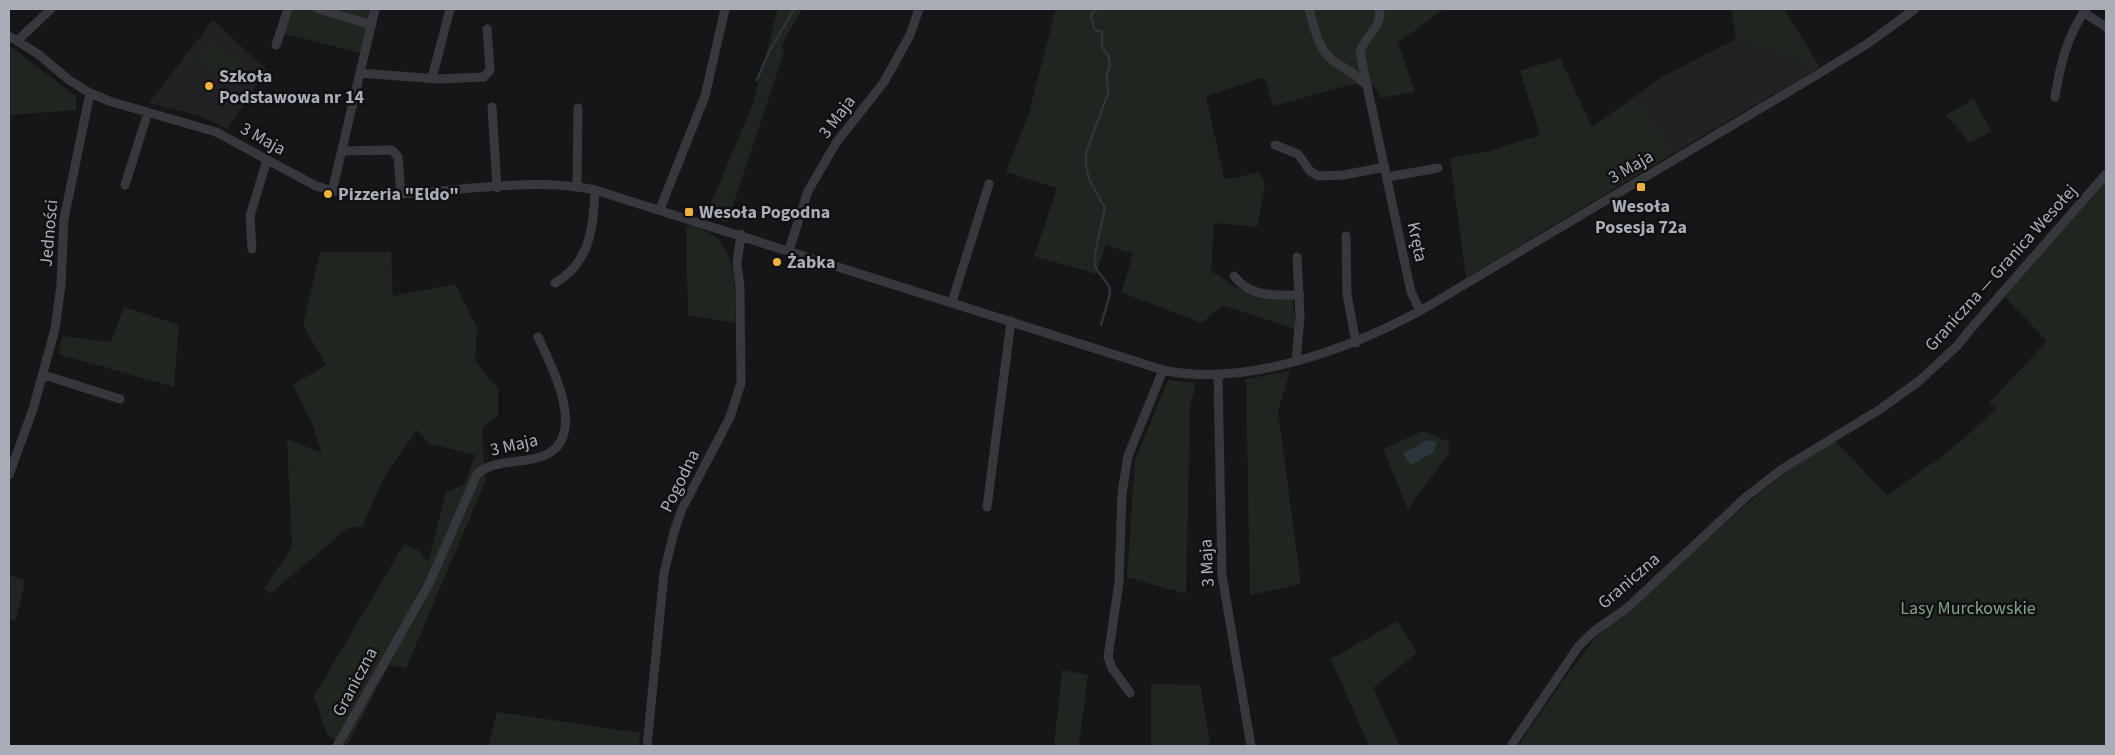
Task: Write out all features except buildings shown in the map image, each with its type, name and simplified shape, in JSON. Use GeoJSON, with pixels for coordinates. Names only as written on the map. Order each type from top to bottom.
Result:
{"type":"FeatureCollection","features":[{"type":"Feature","properties":{"kind":"street"},"geometry":{"type":"LineString","coordinates":[[18,40],[51,9]]}},
{"type":"Feature","properties":{"kind":"street"},"geometry":{"type":"LineString","coordinates":[[276,45],[288,9]]}},
{"type":"Feature","properties":{"kind":"street"},"geometry":{"type":"LineString","coordinates":[[318,9],[372,25]]}},
{"type":"Feature","properties":{"kind":"street"},"geometry":{"type":"LineString","coordinates":[[332,192],[376,9]]}},
{"type":"Feature","properties":{"kind":"street"},"geometry":{"type":"LineString","coordinates":[[432,78],[450,9]]}},
{"type":"Feature","properties":{"kind":"street"},"geometry":{"type":"LineString","coordinates":[[660,209],[705,96],[725,9]]}},
{"type":"Feature","properties":{"kind":"street","name":"3 Maja"},"geometry":{"type":"LineString","coordinates":[[789,250],[808,191],[836,143],[884,82],[910,35],[919,9]]}},
{"type":"Feature","properties":{"kind":"street"},"geometry":{"type":"LineString","coordinates":[[1309,9],[1318,41],[1324,51],[1330,58],[1358,75],[1365,84]]}},
{"type":"Feature","properties":{"kind":"street","name":"Kręta"},"geometry":{"type":"LineString","coordinates":[[1379,9],[1378,24],[1361,47],[1365,84],[1388,177],[1411,292],[1420,311]]}},
{"type":"Feature","properties":{"kind":"street","name":"3 Maja"},"geometry":{"type":"LineString","coordinates":[[9,36],[18,40],[90,94],[216,132],[316,186],[332,192],[354,195],[402,194],[549,184],[577,186],[741,234],[1163,370],[1190,375],[1218,375],[1296,360],[1356,343],[1420,311],[1815,76],[1867,44],[1915,9]]}},
{"type":"Feature","properties":{"kind":"street"},"geometry":{"type":"LineString","coordinates":[[2054,97],[2068,42],[2084,11],[2106,26]]}},
{"type":"Feature","properties":{"kind":"street"},"geometry":{"type":"LineString","coordinates":[[360,73],[432,78],[484,77],[489,75],[490,54],[487,30]]}},
{"type":"Feature","properties":{"kind":"street","name":"Jedności"},"geometry":{"type":"LineString","coordinates":[[9,475],[44,375],[55,329],[60,294],[64,219],[90,94]]}},
{"type":"Feature","properties":{"kind":"street"},"geometry":{"type":"LineString","coordinates":[[492,107],[496,188]]}},
{"type":"Feature","properties":{"kind":"street"},"geometry":{"type":"LineString","coordinates":[[577,186],[578,108]]}},
{"type":"Feature","properties":{"kind":"street"},"geometry":{"type":"LineString","coordinates":[[124,185],[148,112]]}},
{"type":"Feature","properties":{"kind":"street"},"geometry":{"type":"LineString","coordinates":[[1276,145],[1298,154],[1310,171],[1318,176],[1344,175],[1385,167]]}},
{"type":"Feature","properties":{"kind":"street"},"geometry":{"type":"LineString","coordinates":[[342,151],[392,150],[396,152],[402,194]]}},
{"type":"Feature","properties":{"kind":"street"},"geometry":{"type":"LineString","coordinates":[[252,250],[250,216],[267,160]]}},
{"type":"Feature","properties":{"kind":"street"},"geometry":{"type":"LineString","coordinates":[[1388,177],[1438,168]]}},
{"type":"Feature","properties":{"kind":"street","name":"Graniczna — Granica Wesołej"},"geometry":{"type":"LineString","coordinates":[[1792,463],[1884,407],[1919,380],[1958,345],[2106,174]]}},
{"type":"Feature","properties":{"kind":"street"},"geometry":{"type":"LineString","coordinates":[[952,302],[989,184]]}},
{"type":"Feature","properties":{"kind":"street"},"geometry":{"type":"LineString","coordinates":[[556,283],[575,267],[584,256],[593,222],[595,190]]}},
{"type":"Feature","properties":{"kind":"street","name":"Pogodna"},"geometry":{"type":"LineString","coordinates":[[647,746],[664,573],[674,532],[682,509],[730,417],[741,383],[738,264],[741,234]]}},
{"type":"Feature","properties":{"kind":"street"},"geometry":{"type":"LineString","coordinates":[[1346,236],[1347,294],[1356,343]]}},
{"type":"Feature","properties":{"kind":"street"},"geometry":{"type":"LineString","coordinates":[[1296,360],[1300,317],[1297,257]]}},
{"type":"Feature","properties":{"kind":"street"},"geometry":{"type":"LineString","coordinates":[[1234,276],[1241,285],[1250,291],[1264,294],[1300,295]]}},
{"type":"Feature","properties":{"kind":"street"},"geometry":{"type":"LineString","coordinates":[[987,507],[1011,321]]}},
{"type":"Feature","properties":{"kind":"street","name":"3 Maja"},"geometry":{"type":"LineString","coordinates":[[401,633],[429,584],[477,474],[488,467],[543,456],[552,452],[562,438],[565,425],[562,393],[538,337]]}},
{"type":"Feature","properties":{"kind":"street"},"geometry":{"type":"LineString","coordinates":[[1130,693],[1112,668],[1108,657],[1119,582],[1122,493],[1128,456],[1163,370]]}},
{"type":"Feature","properties":{"kind":"street"},"geometry":{"type":"LineString","coordinates":[[44,375],[120,399]]}},
{"type":"Feature","properties":{"kind":"street","name":"3 Maja"},"geometry":{"type":"LineString","coordinates":[[1218,375],[1222,575],[1252,746]]}},
{"type":"Feature","properties":{"kind":"street","name":"Graniczna"},"geometry":{"type":"LineString","coordinates":[[1511,746],[1578,647],[1593,632],[1627,608],[1746,497],[1792,463]]}},
{"type":"Feature","properties":{"kind":"street","name":"Graniczna"},"geometry":{"type":"LineString","coordinates":[[337,746],[401,633]]}},
{"type":"Feature","properties":{"kind":"shaded area","name":"Szkoła Podstawowa nr 14"},"geometry":{"type":"Polygon","coordinates":[[[213,20],[267,70],[227,129],[201,116],[149,103],[213,20]]]}},
{"type":"Feature","properties":{"kind":"shaded area"},"geometry":{"type":"Polygon","coordinates":[[[1736,39],[1820,67],[1672,154],[1637,95],[1661,77],[1736,39]]]}},
{"type":"Feature","properties":{"kind":"shaded area"},"geometry":{"type":"Polygon","coordinates":[[[1428,440],[1437,442],[1433,453],[1410,465],[1403,453],[1428,440]]]}},
{"type":"Feature","properties":{"kind":"green space"},"geometry":{"type":"Polygon","coordinates":[[[286,9],[371,9],[361,53],[283,34],[286,9]]]}},
{"type":"Feature","properties":{"kind":"green space"},"geometry":{"type":"Polygon","coordinates":[[[778,9],[802,9],[781,46],[784,52],[727,223],[706,215],[752,106],[778,9]]]}},
{"type":"Feature","properties":{"kind":"green space"},"geometry":{"type":"Polygon","coordinates":[[[1056,9],[1444,9],[1398,43],[1415,92],[1380,98],[1375,86],[1353,84],[1273,106],[1266,81],[1261,78],[1206,96],[1224,177],[1230,179],[1260,172],[1265,186],[1257,227],[1214,223],[1211,271],[1238,289],[1293,300],[1296,329],[1222,305],[1202,323],[1123,293],[1133,254],[1106,245],[1096,274],[1034,256],[1057,188],[1006,172],[1028,116],[1056,9]]]}},
{"type":"Feature","properties":{"kind":"green space"},"geometry":{"type":"Polygon","coordinates":[[[1731,9],[1784,9],[1820,67],[1736,39],[1731,9]]]}},
{"type":"Feature","properties":{"kind":"green space"},"geometry":{"type":"Polygon","coordinates":[[[208,41],[247,64],[235,84],[196,61],[208,41]]]}},
{"type":"Feature","properties":{"kind":"green space"},"geometry":{"type":"Polygon","coordinates":[[[9,45],[76,96],[76,110],[9,115],[9,45]]]}},
{"type":"Feature","properties":{"kind":"green space"},"geometry":{"type":"Polygon","coordinates":[[[1560,58],[1592,127],[1637,95],[1672,154],[1466,278],[1450,158],[1489,151],[1540,135],[1520,71],[1560,58]]]}},
{"type":"Feature","properties":{"kind":"green space"},"geometry":{"type":"Polygon","coordinates":[[[1974,99],[1991,131],[1970,143],[1946,115],[1974,99]]]}},
{"type":"Feature","properties":{"kind":"green space","name":"Lasy Murckowskie"},"geometry":{"type":"Polygon","coordinates":[[[2106,179],[2106,746],[1518,746],[1565,677],[1595,638],[1761,492],[1790,469],[1835,441],[1887,495],[1971,433],[1996,408],[1989,403],[2047,341],[2005,297],[2106,179]]]}},
{"type":"Feature","properties":{"kind":"green space"},"geometry":{"type":"Polygon","coordinates":[[[688,225],[703,230],[716,238],[728,255],[734,278],[735,323],[688,315],[686,231],[688,225]]]}},
{"type":"Feature","properties":{"kind":"green space"},"geometry":{"type":"Polygon","coordinates":[[[320,252],[391,252],[393,296],[455,284],[477,328],[475,360],[498,389],[498,416],[482,427],[485,482],[406,668],[389,665],[347,746],[327,735],[314,696],[404,544],[418,550],[428,562],[446,492],[464,485],[475,455],[428,443],[417,430],[383,479],[362,527],[349,527],[270,594],[264,588],[292,547],[287,439],[322,453],[313,426],[293,385],[326,365],[303,325],[320,252]]]}},
{"type":"Feature","properties":{"kind":"green space"},"geometry":{"type":"Polygon","coordinates":[[[124,307],[179,325],[174,387],[58,354],[63,336],[111,342],[124,307]]]}},
{"type":"Feature","properties":{"kind":"green space"},"geometry":{"type":"Polygon","coordinates":[[[1290,371],[1278,411],[1301,584],[1250,595],[1246,379],[1290,371]]]}},
{"type":"Feature","properties":{"kind":"green space"},"geometry":{"type":"Polygon","coordinates":[[[1168,380],[1196,383],[1190,406],[1186,594],[1127,577],[1135,460],[1168,380]]]}},
{"type":"Feature","properties":{"kind":"green space"},"geometry":{"type":"Polygon","coordinates":[[[1423,431],[1449,442],[1449,453],[1408,509],[1383,449],[1423,431]]]}},
{"type":"Feature","properties":{"kind":"green space"},"geometry":{"type":"Polygon","coordinates":[[[9,575],[25,580],[16,621],[9,619],[9,575]]]}},
{"type":"Feature","properties":{"kind":"green space"},"geometry":{"type":"Polygon","coordinates":[[[1398,621],[1417,653],[1373,688],[1400,746],[1369,746],[1331,659],[1398,621]]]}},
{"type":"Feature","properties":{"kind":"green space"},"geometry":{"type":"Polygon","coordinates":[[[1062,670],[1088,675],[1079,744],[1096,746],[1054,746],[1062,670]]]}},
{"type":"Feature","properties":{"kind":"green space"},"geometry":{"type":"Polygon","coordinates":[[[1151,684],[1200,685],[1211,746],[1151,746],[1151,684]]]}},
{"type":"Feature","properties":{"kind":"green space"},"geometry":{"type":"Polygon","coordinates":[[[497,712],[640,733],[639,746],[488,746],[497,712]]]}},
{"type":"Feature","properties":{"kind":"waterway"},"geometry":{"type":"LineString","coordinates":[[757,80],[769,52],[794,9]]}},
{"type":"Feature","properties":{"kind":"waterway"},"geometry":{"type":"LineString","coordinates":[[1097,9],[1091,14],[1094,29],[1102,32],[1102,47],[1108,55],[1110,65],[1107,74],[1108,93],[1086,153],[1086,165],[1089,179],[1105,208],[1095,253],[1095,267],[1109,286],[1110,294],[1101,325]]}},
{"type":"Feature","properties":{"kind":"place","name":"Szkoła Podstawowa nr 14"},"geometry":{"type":"Point","coordinates":[209,86]}},
{"type":"Feature","properties":{"kind":"place","name":"Wesoła Posesja 72a"},"geometry":{"type":"Point","coordinates":[1641,187]}},
{"type":"Feature","properties":{"kind":"place","name":"Pizzeria \"Eldo\""},"geometry":{"type":"Point","coordinates":[328,194]}},
{"type":"Feature","properties":{"kind":"place","name":"Wesoła Pogodna"},"geometry":{"type":"Point","coordinates":[689,212]}},
{"type":"Feature","properties":{"kind":"place","name":"Żabka"},"geometry":{"type":"Point","coordinates":[777,262]}}]}
